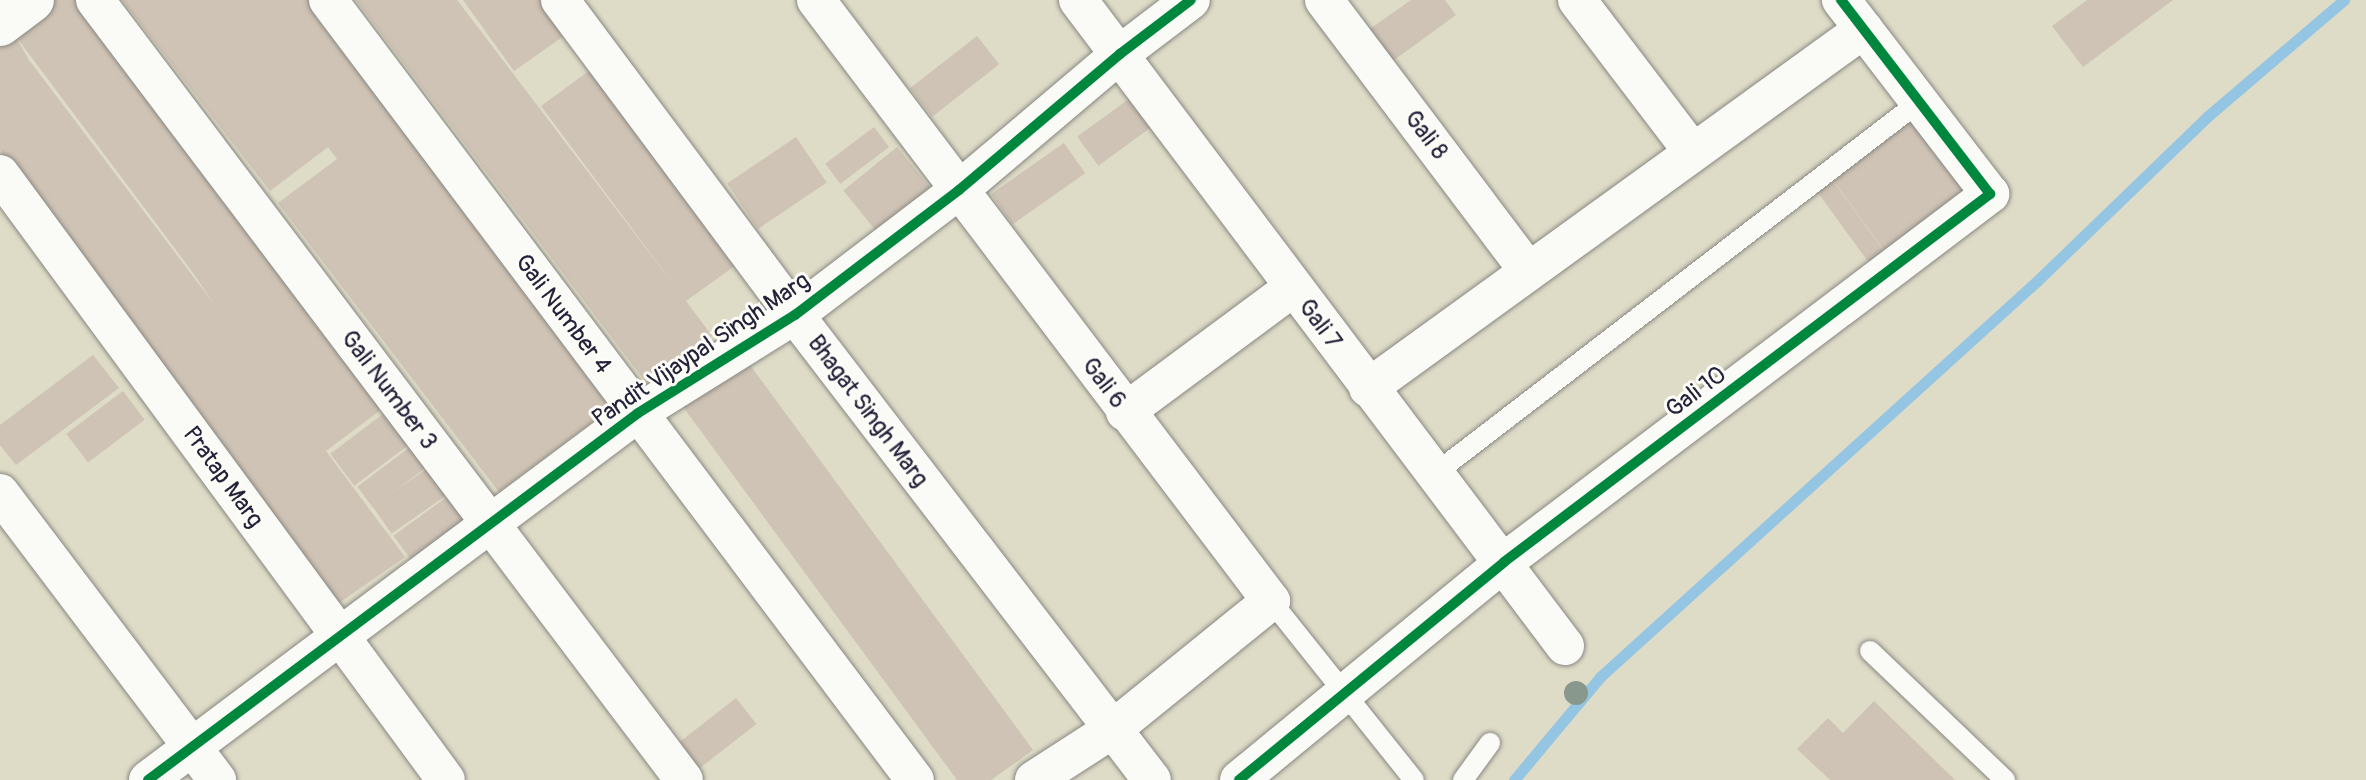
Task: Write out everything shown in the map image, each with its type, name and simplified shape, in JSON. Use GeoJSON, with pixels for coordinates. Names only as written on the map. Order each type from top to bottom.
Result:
{"type":"FeatureCollection","features":[{"type":"Feature","properties":{"kind":"street"},"geometry":{"type":"LineString","coordinates":[[0,24],[32,0]]}},
{"type":"Feature","properties":{"kind":"street","name":"Gali Number 3"},"geometry":{"type":"LineString","coordinates":[[95,0],[684,780]]}},
{"type":"Feature","properties":{"kind":"street","name":"Gali Number 4"},"geometry":{"type":"LineString","coordinates":[[328,0],[915,780]]}},
{"type":"Feature","properties":{"kind":"street","name":"Bhagat Singh Marg"},"geometry":{"type":"LineString","coordinates":[[560,0],[795,315],[1152,780]]}},
{"type":"Feature","properties":{"kind":"street","name":"Gali 6"},"geometry":{"type":"LineString","coordinates":[[816,0],[1271,601]]}},
{"type":"Feature","properties":{"kind":"street","name":"Gali 7"},"geometry":{"type":"LineString","coordinates":[[1078,0],[1433,475],[1504,562],[1565,646]]}},
{"type":"Feature","properties":{"kind":"street","name":"Pandit Vijaypal Singh Marg"},"geometry":{"type":"LineString","coordinates":[[148,780],[638,413],[795,315],[959,190],[1120,54],[1191,0]]}},
{"type":"Feature","properties":{"kind":"street","name":"Gali 8"},"geometry":{"type":"LineString","coordinates":[[1324,0],[1528,271]]}},
{"type":"Feature","properties":{"kind":"street"},"geometry":{"type":"LineString","coordinates":[[1577,0],[1693,152]]}},
{"type":"Feature","properties":{"kind":"street"},"geometry":{"type":"LineString","coordinates":[[1368,388],[1693,152],[1852,14]]}},
{"type":"Feature","properties":{"kind":"street","name":"Gali 10"},"geometry":{"type":"LineString","coordinates":[[1239,780],[1504,562],[1990,194],[1852,14]]}},
{"type":"Feature","properties":{"kind":"street","name":"Pratap Marg"},"geometry":{"type":"LineString","coordinates":[[0,174],[446,780]]}},
{"type":"Feature","properties":{"kind":"street"},"geometry":{"type":"LineString","coordinates":[[1125,412],[1294,287]]}},
{"type":"Feature","properties":{"kind":"street"},"geometry":{"type":"LineString","coordinates":[[0,493],[217,780]]}},
{"type":"Feature","properties":{"kind":"street"},"geometry":{"type":"LineString","coordinates":[[1034,780],[1113,729],[1271,601]]}},
{"type":"Feature","properties":{"kind":"lane"},"geometry":{"type":"LineString","coordinates":[[1433,475],[1919,102]]}},
{"type":"Feature","properties":{"kind":"lane"},"geometry":{"type":"LineString","coordinates":[[1271,601],[1414,780]]}},
{"type":"Feature","properties":{"kind":"lane"},"geometry":{"type":"LineString","coordinates":[[1870,651],[2005,780]]}},
{"type":"Feature","properties":{"kind":"lane"},"geometry":{"type":"LineString","coordinates":[[1463,780],[1490,743]]}},
{"type":"Feature","properties":{"kind":"building"},"geometry":{"type":"Polygon","coordinates":[[[55,0],[83,0],[386,406],[326,451],[405,557],[339,603],[0,150],[0,40],[55,0]],[[14,34],[29,60],[214,304],[14,34]]]}},
{"type":"Feature","properties":{"kind":"building"},"geometry":{"type":"Polygon","coordinates":[[[122,0],[315,0],[622,400],[499,492],[278,203],[337,159],[328,147],[270,191],[122,0]]]}},
{"type":"Feature","properties":{"kind":"building"},"geometry":{"type":"Polygon","coordinates":[[[356,0],[457,0],[677,289],[541,106],[597,65],[743,260],[686,301],[712,336],[647,384],[356,0]]]}},
{"type":"Feature","properties":{"kind":"building"},"geometry":{"type":"Polygon","coordinates":[[[463,0],[548,0],[571,31],[514,71],[463,0]]]}},
{"type":"Feature","properties":{"kind":"building"},"geometry":{"type":"Polygon","coordinates":[[[1411,0],[1445,0],[1456,15],[1390,63],[1367,31],[1411,0]]]}},
{"type":"Feature","properties":{"kind":"building"},"geometry":{"type":"Polygon","coordinates":[[[2087,0],[2173,0],[2083,67],[2052,26],[2087,0]]]}},
{"type":"Feature","properties":{"kind":"building"},"geometry":{"type":"Polygon","coordinates":[[[977,36],[999,64],[932,117],[910,88],[977,36]]]}},
{"type":"Feature","properties":{"kind":"building"},"geometry":{"type":"Polygon","coordinates":[[[1129,99],[1150,128],[1098,166],[1077,137],[1129,99]]]}},
{"type":"Feature","properties":{"kind":"building"},"geometry":{"type":"Polygon","coordinates":[[[1918,115],[1971,189],[1885,252],[1831,178],[1918,115]]]}},
{"type":"Feature","properties":{"kind":"building"},"geometry":{"type":"Polygon","coordinates":[[[874,127],[889,147],[840,184],[825,164],[874,127]]]}},
{"type":"Feature","properties":{"kind":"building"},"geometry":{"type":"Polygon","coordinates":[[[796,137],[827,183],[758,229],[727,183],[796,137]]]}},
{"type":"Feature","properties":{"kind":"building"},"geometry":{"type":"Polygon","coordinates":[[[1064,143],[1085,173],[1012,224],[991,194],[1064,143]]]}},
{"type":"Feature","properties":{"kind":"building"},"geometry":{"type":"Polygon","coordinates":[[[897,147],[931,189],[877,232],[843,190],[897,147]]]}},
{"type":"Feature","properties":{"kind":"building"},"geometry":{"type":"Polygon","coordinates":[[[1833,181],[1886,255],[1871,266],[1818,192],[1833,181]]]}},
{"type":"Feature","properties":{"kind":"building"},"geometry":{"type":"Polygon","coordinates":[[[742,354],[1033,750],[991,780],[957,780],[678,400],[742,354]]]}},
{"type":"Feature","properties":{"kind":"building"},"geometry":{"type":"Polygon","coordinates":[[[93,355],[119,388],[16,465],[0,445],[0,425],[93,355]]]}},
{"type":"Feature","properties":{"kind":"building"},"geometry":{"type":"Polygon","coordinates":[[[123,391],[145,420],[88,462],[66,434],[123,391]]]}},
{"type":"Feature","properties":{"kind":"building"},"geometry":{"type":"Polygon","coordinates":[[[391,408],[415,440],[354,486],[330,454],[391,408]]]}},
{"type":"Feature","properties":{"kind":"building"},"geometry":{"type":"Polygon","coordinates":[[[418,441],[434,462],[373,508],[357,487],[418,441]]]}},
{"type":"Feature","properties":{"kind":"building"},"geometry":{"type":"Polygon","coordinates":[[[435,463],[454,490],[392,534],[373,507],[435,463]]]}},
{"type":"Feature","properties":{"kind":"building"},"geometry":{"type":"Polygon","coordinates":[[[455,491],[474,517],[412,562],[394,536],[455,491]]]}},
{"type":"Feature","properties":{"kind":"building"},"geometry":{"type":"Polygon","coordinates":[[[736,698],[756,724],[696,771],[676,745],[736,698]]]}},
{"type":"Feature","properties":{"kind":"building"},"geometry":{"type":"Polygon","coordinates":[[[1874,701],[1955,780],[1830,780],[1797,749],[1828,718],[1843,733],[1874,701]]]}},
{"type":"Feature","properties":{"kind":"waterway"},"geometry":{"type":"LineString","coordinates":[[1514,780],[1600,677],[2037,281],[2208,116],[2344,0]]}},
{"type":"Feature","properties":{"kind":"cycle path"},"geometry":{"type":"LineString","coordinates":[[148,780],[638,413],[795,315],[959,190],[1120,54],[1191,0]]}},
{"type":"Feature","properties":{"kind":"cycle path"},"geometry":{"type":"LineString","coordinates":[[1239,780],[1504,562],[1990,194],[1841,0]]}}]}
